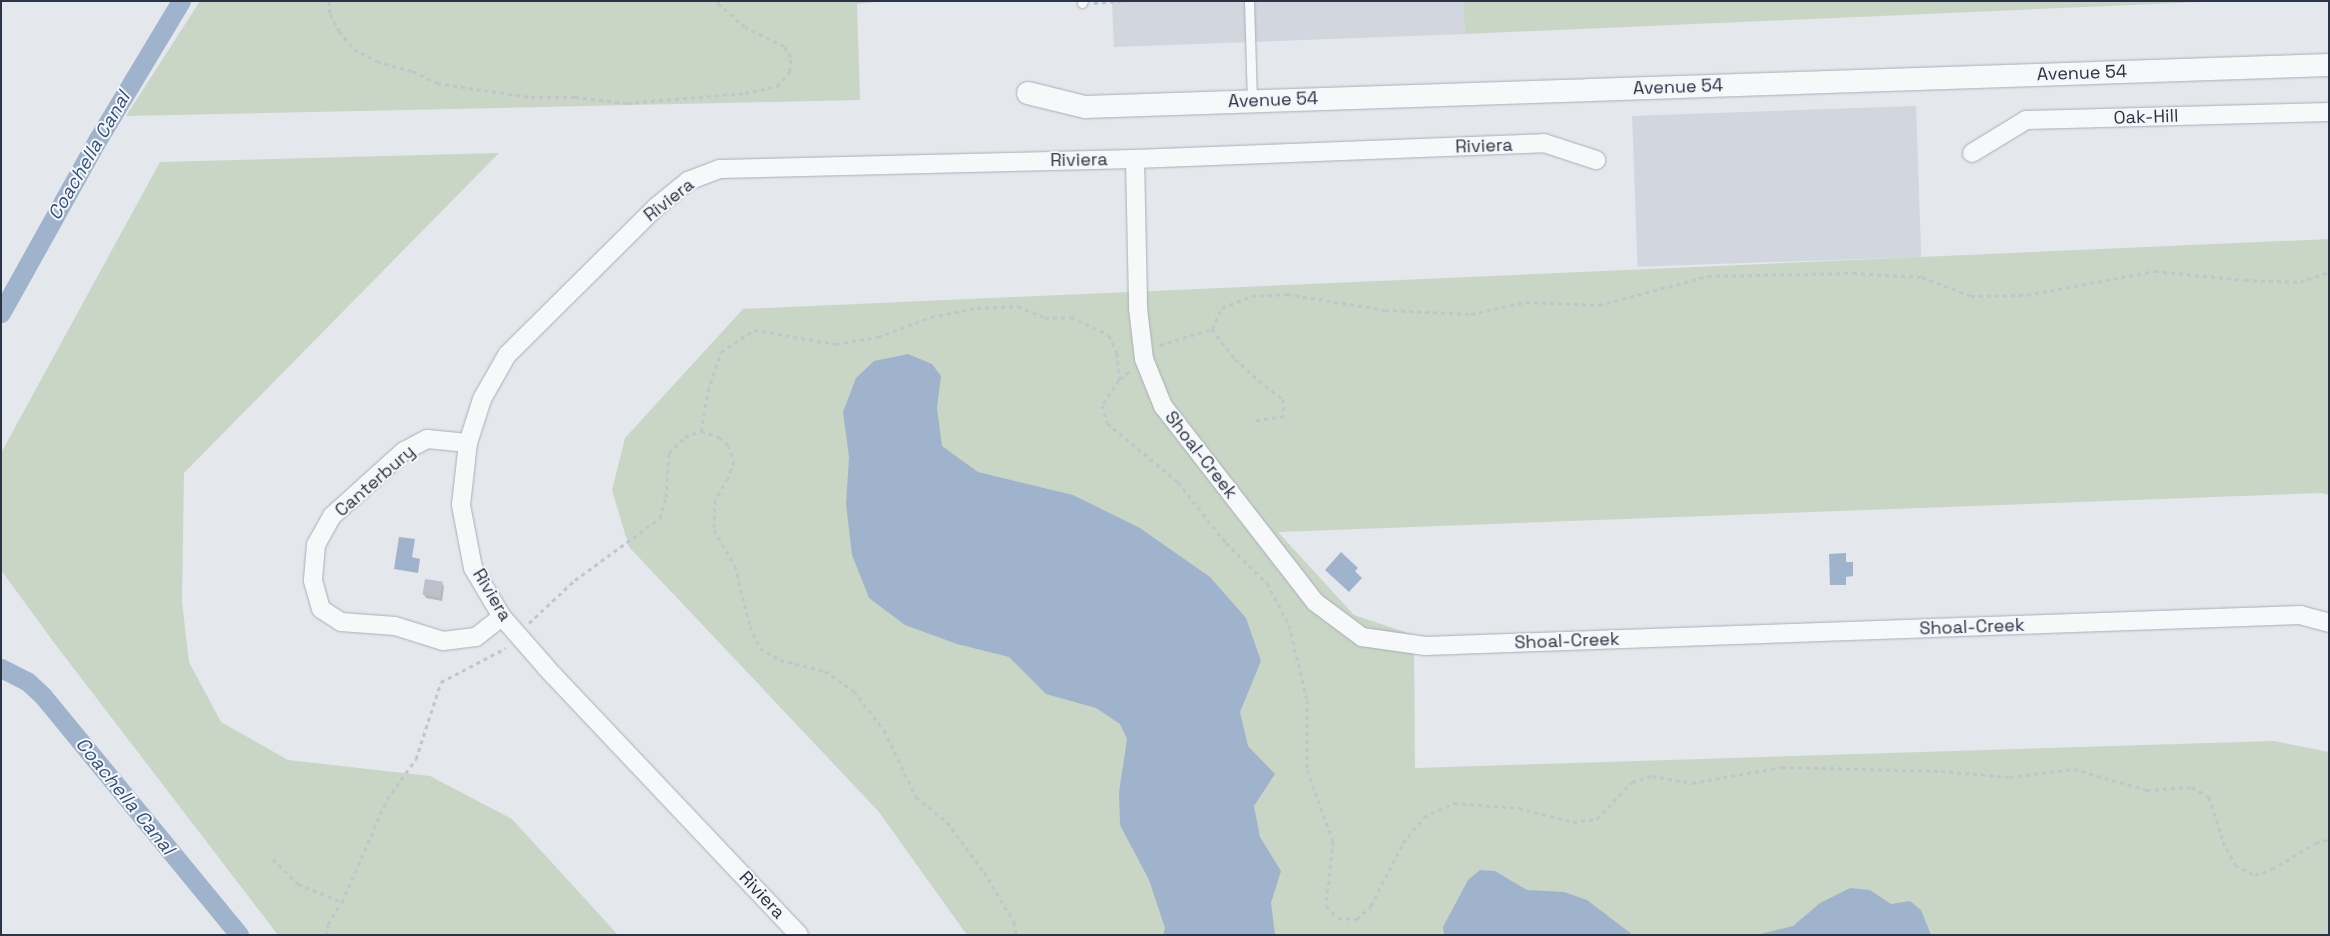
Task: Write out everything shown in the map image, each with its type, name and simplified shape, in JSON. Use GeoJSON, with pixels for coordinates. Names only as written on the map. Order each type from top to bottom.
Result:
{"type":"FeatureCollection","features":[{"type":"Feature","properties":{"kind":"street","name":"Avenue 54"},"geometry":{"type":"LineString","coordinates":[[1028,93],[1085,107],[2329,65]]}},
{"type":"Feature","properties":{"kind":"street","name":"Oak-Hill"},"geometry":{"type":"LineString","coordinates":[[1972,153],[2026,120],[2329,112]]}},
{"type":"Feature","properties":{"kind":"street","name":"Riviera"},"geometry":{"type":"LineString","coordinates":[[799,935],[553,674],[502,617],[473,568],[461,505],[468,443],[482,399],[506,355],[656,207],[688,181],[720,169],[1134,159],[1544,143],[1596,160]]}},
{"type":"Feature","properties":{"kind":"street","name":"Shoal-Creek"},"geometry":{"type":"LineString","coordinates":[[1134,159],[1138,308],[1144,359],[1163,406],[1315,602],[1362,637],[1426,646],[2300,615],[2329,623]]}},
{"type":"Feature","properties":{"kind":"street","name":"Canterbury"},"geometry":{"type":"LineString","coordinates":[[468,443],[427,439],[404,451],[332,516],[316,545],[313,581],[321,609],[341,622],[395,626],[443,641],[476,637],[502,617]]}},
{"type":"Feature","properties":{"kind":"lane"},"geometry":{"type":"LineString","coordinates":[[1248,1],[1252,101]]}},
{"type":"Feature","properties":{"kind":"path"},"geometry":{"type":"LineString","coordinates":[[329,1],[330,14],[339,31],[354,49],[377,61],[413,71],[437,83],[531,97],[574,97],[627,103],[745,93],[777,86],[790,71],[792,57],[784,46],[745,27],[717,4],[719,1]]}},
{"type":"Feature","properties":{"kind":"path"},"geometry":{"type":"LineString","coordinates":[[1082,2],[1121,1]]}},
{"type":"Feature","properties":{"kind":"path"},"geometry":{"type":"LineString","coordinates":[[1119,380],[1161,344],[1212,329],[1222,308],[1252,296],[1278,294],[1385,310],[1471,314],[1526,302],[1599,305],[1708,276],[1853,273],[1922,277],[1971,296],[2027,295],[2155,271],[2245,280],[2300,282],[2329,272]]}},
{"type":"Feature","properties":{"kind":"path"},"geometry":{"type":"LineString","coordinates":[[1212,329],[1236,359],[1284,399],[1284,416],[1253,421]]}},
{"type":"Feature","properties":{"kind":"path"},"geometry":{"type":"LineString","coordinates":[[701,431],[719,437],[728,445],[734,461],[728,478],[716,500],[714,530],[735,566],[750,626],[760,648],[780,660],[825,671],[854,691],[884,730],[916,797],[946,822],[984,872],[1014,922],[1016,935]]}},
{"type":"Feature","properties":{"kind":"path"},"geometry":{"type":"LineString","coordinates":[[273,859],[298,884],[342,902],[328,924],[327,935]]}},
{"type":"Feature","properties":{"kind":"shaded area"},"geometry":{"type":"Polygon","coordinates":[[[1112,1],[1463,1],[1465,34],[1114,47],[1112,1]]]}},
{"type":"Feature","properties":{"kind":"shaded area"},"geometry":{"type":"Polygon","coordinates":[[[1916,106],[1921,257],[1637,267],[1632,116],[1916,106]]]}},
{"type":"Feature","properties":{"kind":"green space"},"geometry":{"type":"Polygon","coordinates":[[[200,1],[887,1],[857,4],[860,100],[126,116],[200,1]]]}},
{"type":"Feature","properties":{"kind":"green space"},"geometry":{"type":"Polygon","coordinates":[[[1463,1],[2224,1],[1465,34],[1463,1]]]}},
{"type":"Feature","properties":{"kind":"green space"},"geometry":{"type":"Polygon","coordinates":[[[499,153],[184,473],[182,602],[189,662],[221,722],[288,760],[430,776],[512,819],[618,935],[278,935],[55,644],[1,570],[1,453],[160,162],[499,153]]]}},
{"type":"Feature","properties":{"kind":"green space"},"geometry":{"type":"Polygon","coordinates":[[[2329,239],[2329,495],[2322,493],[1278,532],[1354,615],[1414,635],[1415,768],[2274,741],[2329,752],[2329,935],[967,935],[879,812],[629,547],[612,490],[625,438],[743,309],[2329,239]]]}},
{"type":"Feature","properties":{"kind":"water"},"geometry":{"type":"Polygon","coordinates":[[[908,354],[932,364],[941,376],[937,408],[942,446],[978,472],[1073,495],[1140,528],[1210,577],[1246,618],[1261,661],[1240,712],[1248,746],[1275,774],[1254,806],[1260,837],[1281,871],[1271,903],[1275,935],[1163,935],[1165,928],[1149,880],[1120,825],[1119,792],[1127,739],[1120,724],[1096,708],[1046,694],[1009,657],[957,644],[905,625],[869,598],[852,555],[846,504],[849,457],[843,412],[856,378],[874,361],[908,354]]]}},
{"type":"Feature","properties":{"kind":"water"},"geometry":{"type":"Polygon","coordinates":[[[399,537],[415,539],[412,557],[420,559],[418,573],[394,569],[399,537]]]}},
{"type":"Feature","properties":{"kind":"water"},"geometry":{"type":"Polygon","coordinates":[[[1341,552],[1358,568],[1355,571],[1362,578],[1349,592],[1325,570],[1341,552]]]}},
{"type":"Feature","properties":{"kind":"water"},"geometry":{"type":"Polygon","coordinates":[[[1846,553],[1846,562],[1853,562],[1853,576],[1846,577],[1846,585],[1830,585],[1829,554],[1846,553]]]}},
{"type":"Feature","properties":{"kind":"water"},"geometry":{"type":"Polygon","coordinates":[[[1480,870],[1495,871],[1527,890],[1564,892],[1587,900],[1633,935],[1444,935],[1443,927],[1468,880],[1480,870]]]}},
{"type":"Feature","properties":{"kind":"water"},"geometry":{"type":"Polygon","coordinates":[[[1850,888],[1870,890],[1891,904],[1910,901],[1921,910],[1931,935],[1756,935],[1793,926],[1820,903],[1850,888]]]}},
{"type":"Feature","properties":{"kind":"building"},"geometry":{"type":"Polygon","coordinates":[[[425,579],[443,582],[440,598],[422,595],[425,579]]]}},
{"type":"Feature","properties":{"kind":"waterway","name":"Coachella Canal"},"geometry":{"type":"LineString","coordinates":[[1,313],[98,139],[181,1]]}},
{"type":"Feature","properties":{"kind":"waterway","name":"Coachella Canal"},"geometry":{"type":"LineString","coordinates":[[1,668],[27,681],[43,696],[239,935]]}}]}
